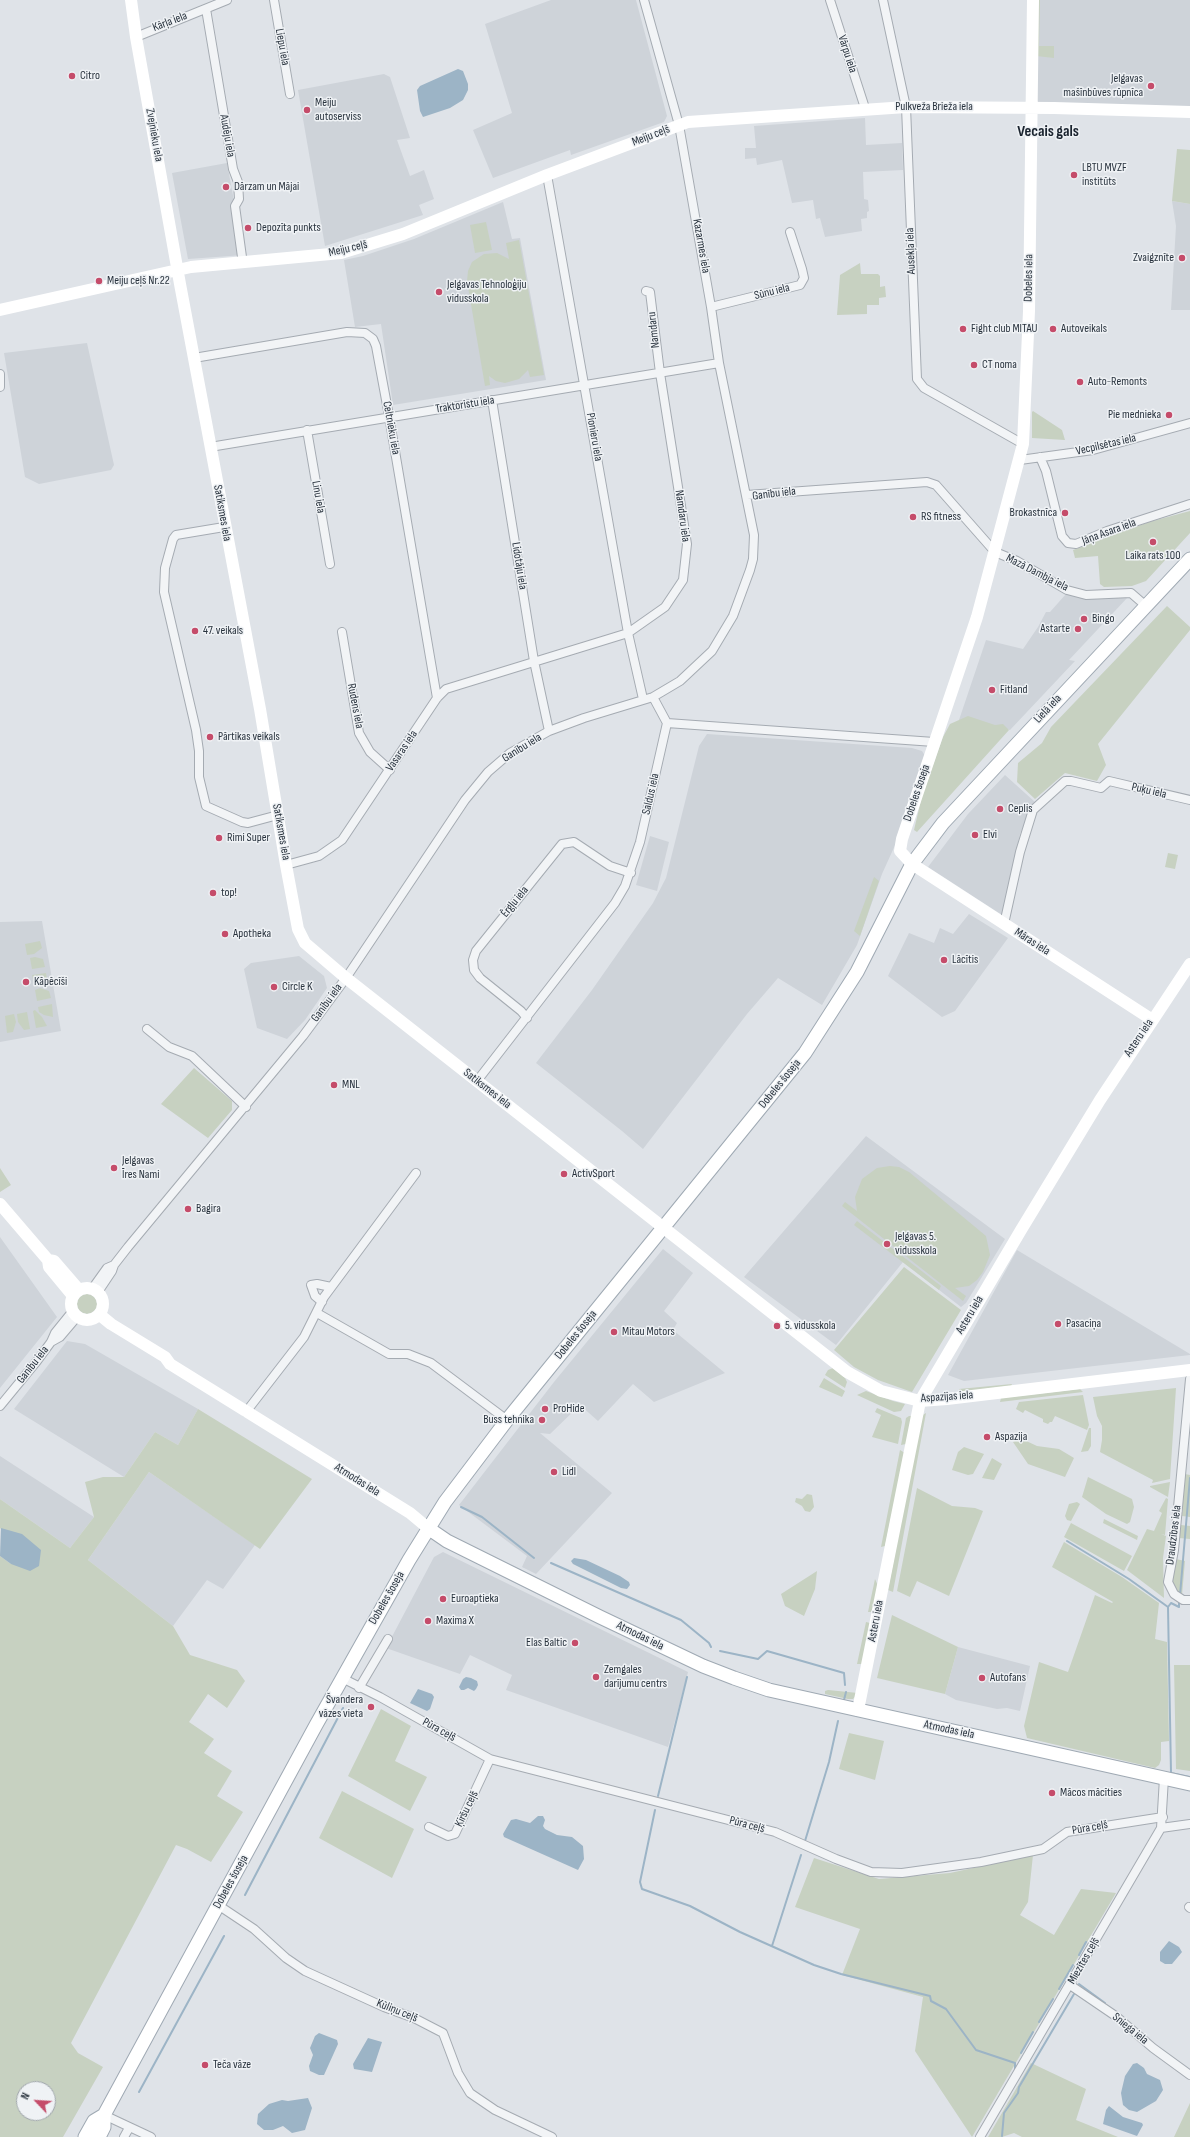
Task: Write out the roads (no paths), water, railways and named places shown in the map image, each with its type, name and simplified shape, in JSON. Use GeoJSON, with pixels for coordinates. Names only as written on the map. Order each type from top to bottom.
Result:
{"type":"FeatureCollection","features":[{"type":"Feature","properties":{"kind":"main road","name":"Lielā iela"},"geometry":{"type":"LineString","coordinates":[[912,864],[943,823],[962,801],[1190,559]]}},
{"type":"Feature","properties":{"kind":"main road","name":"Dobeles šoseja"},"geometry":{"type":"LineString","coordinates":[[99,2137],[104,2127],[104,2115],[342,1678],[428,1528],[478,1456],[506,1420],[792,1069],[830,1016],[857,972],[912,864]]}},
{"type":"Feature","properties":{"kind":"main road","name":"Atmodas iela"},"geometry":{"type":"LineString","coordinates":[[428,1528],[447,1541],[703,1666],[769,1690],[1190,1784]]}},
{"type":"Feature","properties":{"kind":"main road","name":"Dobeles šoseja"},"geometry":{"type":"LineString","coordinates":[[85,2137],[94,2121],[104,2115]]}},
{"type":"Feature","properties":{"kind":"street","name":"Zvejnieku iela"},"geometry":{"type":"LineString","coordinates":[[131,0],[177,270]]}},
{"type":"Feature","properties":{"kind":"street","name":"Kārļa iela"},"geometry":{"type":"LineString","coordinates":[[136,36],[228,0]]}},
{"type":"Feature","properties":{"kind":"street","name":"Liepu iela"},"geometry":{"type":"LineString","coordinates":[[274,0],[290,94]]}},
{"type":"Feature","properties":{"kind":"street","name":"Kazarmes iela"},"geometry":{"type":"LineString","coordinates":[[644,0],[678,125],[712,307],[719,363],[747,495]]}},
{"type":"Feature","properties":{"kind":"street","name":"Vārpu iela"},"geometry":{"type":"LineString","coordinates":[[830,0],[865,108]]}},
{"type":"Feature","properties":{"kind":"street","name":"Ausekļa iela"},"geometry":{"type":"LineString","coordinates":[[883,0],[906,107],[917,379],[924,388],[1017,442],[1023,444]]}},
{"type":"Feature","properties":{"kind":"street","name":"Dobeles iela"},"geometry":{"type":"LineString","coordinates":[[996,552],[1023,444],[1029,311],[1033,0]]}},
{"type":"Feature","properties":{"kind":"street","name":"Audēju iela"},"geometry":{"type":"LineString","coordinates":[[206,9],[233,169],[238,182],[239,199],[235,206],[244,262]]}},
{"type":"Feature","properties":{"kind":"street","name":"Pulkveža Brieža iela"},"geometry":{"type":"LineString","coordinates":[[678,125],[688,122],[865,108],[1032,107],[1190,112]]}},
{"type":"Feature","properties":{"kind":"street","name":"Meiju ceļš"},"geometry":{"type":"LineString","coordinates":[[0,310],[177,270],[341,253],[403,234],[547,175],[678,125]]}},
{"type":"Feature","properties":{"kind":"street","name":"Pionieru iela"},"geometry":{"type":"LineString","coordinates":[[547,175],[628,633],[643,700]]}},
{"type":"Feature","properties":{"kind":"street","name":"Sūnu iela"},"geometry":{"type":"LineString","coordinates":[[712,307],[800,285],[804,278],[790,232]]}},
{"type":"Feature","properties":{"kind":"street","name":"Satiksmes iela"},"geometry":{"type":"LineString","coordinates":[[177,270],[224,527],[260,709],[298,929],[303,939],[310,948],[346,978],[663,1227]]}},
{"type":"Feature","properties":{"kind":"street","name":"Namdaru"},"geometry":{"type":"LineString","coordinates":[[646,291],[650,292],[660,373]]}},
{"type":"Feature","properties":{"kind":"street","name":"Celtnieku iela"},"geometry":{"type":"LineString","coordinates":[[194,358],[347,332],[365,333],[373,339],[376,346],[389,416],[437,698]]}},
{"type":"Feature","properties":{"kind":"street","name":"Traktoristu iela"},"geometry":{"type":"LineString","coordinates":[[210,447],[389,416],[585,386],[719,363]]}},
{"type":"Feature","properties":{"kind":"street","name":"Namdaru iela"},"geometry":{"type":"LineString","coordinates":[[534,661],[628,633],[665,607],[683,580],[687,544],[660,373]]}},
{"type":"Feature","properties":{"kind":"street"},"geometry":{"type":"LineString","coordinates":[[0,374],[0,387]]}},
{"type":"Feature","properties":{"kind":"street","name":"Lidotāju iela"},"geometry":{"type":"LineString","coordinates":[[492,400],[534,661],[544,716],[549,731]]}},
{"type":"Feature","properties":{"kind":"street","name":"Vecpilsētas iela"},"geometry":{"type":"LineString","coordinates":[[1020,460],[1093,450],[1190,424]]}},
{"type":"Feature","properties":{"kind":"street","name":"Linu iela"},"geometry":{"type":"LineString","coordinates":[[307,430],[330,564]]}},
{"type":"Feature","properties":{"kind":"street","name":"Jāņa Asara iela"},"geometry":{"type":"LineString","coordinates":[[1040,457],[1046,470],[1062,536],[1068,543],[1076,544],[1107,531],[1190,504]]}},
{"type":"Feature","properties":{"kind":"street","name":"Ganību iela"},"geometry":{"type":"LineString","coordinates":[[95,1290],[303,1036],[346,978],[478,782],[510,753],[549,731],[643,700],[680,681],[712,651],[733,616],[753,559],[754,535],[747,495],[927,482],[936,485],[996,552]]}},
{"type":"Feature","properties":{"kind":"street"},"geometry":{"type":"LineString","coordinates":[[224,527],[176,534],[173,539],[165,568],[164,592],[196,730],[199,751],[199,777],[206,806],[242,822],[248,823],[278,816]]}},
{"type":"Feature","properties":{"kind":"street","name":"Mazā Dambja iela"},"geometry":{"type":"LineString","coordinates":[[996,552],[1017,561],[1067,590],[1086,595],[1131,593],[1146,606]]}},
{"type":"Feature","properties":{"kind":"street","name":"Dobeles šoseja"},"geometry":{"type":"LineString","coordinates":[[912,864],[900,851],[902,839],[977,616],[996,552]]}},
{"type":"Feature","properties":{"kind":"street","name":"Rudens iela"},"geometry":{"type":"LineString","coordinates":[[342,632],[359,733],[370,752],[390,770]]}},
{"type":"Feature","properties":{"kind":"street","name":"Vasaras iela"},"geometry":{"type":"LineString","coordinates":[[286,865],[319,856],[342,840],[437,698],[446,689],[534,661]]}},
{"type":"Feature","properties":{"kind":"street"},"geometry":{"type":"LineString","coordinates":[[653,696],[667,723],[934,742]]}},
{"type":"Feature","properties":{"kind":"street","name":"Saldus iela"},"geometry":{"type":"LineString","coordinates":[[477,1081],[526,1018],[538,1000],[615,903],[631,873],[644,828],[667,723]]}},
{"type":"Feature","properties":{"kind":"street","name":"Puķu iela"},"geometry":{"type":"LineString","coordinates":[[1004,924],[1020,852],[1033,810],[1065,781],[1101,788],[1108,781],[1190,800]]}},
{"type":"Feature","properties":{"kind":"street","name":"Ērgļu iela"},"geometry":{"type":"LineString","coordinates":[[526,1018],[522,1011],[480,978],[474,970],[473,960],[476,951],[562,844],[574,842],[610,866],[631,873]]}},
{"type":"Feature","properties":{"kind":"street","name":"Māras iela"},"geometry":{"type":"LineString","coordinates":[[912,864],[1151,1019]]}},
{"type":"Feature","properties":{"kind":"street","name":"Asteru iela"},"geometry":{"type":"LineString","coordinates":[[858,1710],[920,1401],[1020,1230],[1151,1019],[1190,964]]}},
{"type":"Feature","properties":{"kind":"street"},"geometry":{"type":"LineString","coordinates":[[147,1029],[169,1046],[192,1056],[246,1107]]}},
{"type":"Feature","properties":{"kind":"street"},"geometry":{"type":"LineString","coordinates":[[246,1412],[304,1337],[331,1287],[416,1174]]}},
{"type":"Feature","properties":{"kind":"street"},"geometry":{"type":"LineString","coordinates":[[0,1204],[48,1260],[48,1267],[76,1293]]}},
{"type":"Feature","properties":{"kind":"street","name":"Aspazijas iela"},"geometry":{"type":"LineString","coordinates":[[663,1227],[847,1372],[881,1391],[920,1401],[1190,1370]]}},
{"type":"Feature","properties":{"kind":"street"},"geometry":{"type":"LineString","coordinates":[[322,1302],[315,1296],[311,1285],[317,1284],[331,1287]]}},
{"type":"Feature","properties":{"kind":"street"},"geometry":{"type":"LineString","coordinates":[[95,1290],[103,1300],[103,1305],[96,1317],[85,1320],[75,1314],[71,1304],[76,1293],[95,1290]]}},
{"type":"Feature","properties":{"kind":"street"},"geometry":{"type":"LineString","coordinates":[[317,1313],[389,1354],[408,1354],[431,1363],[506,1420]]}},
{"type":"Feature","properties":{"kind":"street","name":"Ganību iela"},"geometry":{"type":"LineString","coordinates":[[0,1406],[51,1342],[55,1333],[75,1314]]}},
{"type":"Feature","properties":{"kind":"street","name":"Atmodas iela"},"geometry":{"type":"LineString","coordinates":[[96,1317],[162,1365],[170,1364],[406,1510],[428,1528]]}},
{"type":"Feature","properties":{"kind":"street","name":"Draudzības iela"},"geometry":{"type":"LineString","coordinates":[[1190,1379],[1188,1433],[1174,1550],[1168,1582],[1174,1594],[1183,1600],[1190,1600]]}},
{"type":"Feature","properties":{"kind":"street"},"geometry":{"type":"LineString","coordinates":[[359,1688],[388,1639]]}},
{"type":"Feature","properties":{"kind":"street","name":"Pūra ceļš"},"geometry":{"type":"LineString","coordinates":[[342,1678],[359,1688],[380,1697],[490,1759],[775,1832],[836,1859],[871,1872],[902,1874],[982,1862],[1043,1849],[1067,1832],[1163,1817]]}},
{"type":"Feature","properties":{"kind":"street","name":"Ķiršu ceļš"},"geometry":{"type":"LineString","coordinates":[[429,1827],[448,1836],[454,1834],[490,1759]]}},
{"type":"Feature","properties":{"kind":"street","name":"Miezītes ceļš"},"geometry":{"type":"LineString","coordinates":[[980,2137],[1161,1828],[1163,1817],[1164,1778]]}},
{"type":"Feature","properties":{"kind":"street"},"geometry":{"type":"LineString","coordinates":[[1161,1828],[1190,1824]]}},
{"type":"Feature","properties":{"kind":"street","name":"Kūliņu ceļš"},"geometry":{"type":"LineString","coordinates":[[218,1905],[254,1929],[286,1958],[305,1971],[384,2007],[419,2020],[443,2034],[458,2073],[470,2093],[495,2110],[552,2137]]}},
{"type":"Feature","properties":{"kind":"street","name":"Sniega iela"},"geometry":{"type":"LineString","coordinates":[[1070,1985],[1117,2017],[1153,2048],[1190,2075]]}},
{"type":"Feature","properties":{"kind":"street"},"geometry":{"type":"LineString","coordinates":[[104,2115],[150,2137]]}},
{"type":"Feature","properties":{"kind":"street"},"geometry":{"type":"LineString","coordinates":[[124,2137],[129,2128]]}},
{"type":"Feature","properties":{"kind":"water"},"geometry":{"type":"Polygon","coordinates":[[[458,69],[463,71],[468,84],[468,90],[463,100],[450,108],[423,117],[420,111],[417,90],[420,86],[458,69]]]}},
{"type":"Feature","properties":{"kind":"water"},"geometry":{"type":"Polygon","coordinates":[[[1,1528],[22,1534],[41,1550],[39,1566],[30,1571],[11,1564],[0,1556],[1,1528]]]}},
{"type":"Feature","properties":{"kind":"water"},"geometry":{"type":"Polygon","coordinates":[[[574,1558],[586,1560],[620,1576],[629,1582],[630,1585],[627,1589],[621,1588],[573,1564],[571,1561],[574,1558]]]}},
{"type":"Feature","properties":{"kind":"water"},"geometry":{"type":"Polygon","coordinates":[[[466,1677],[477,1681],[478,1685],[474,1691],[468,1688],[461,1690],[459,1687],[463,1679],[466,1677]]]}},
{"type":"Feature","properties":{"kind":"water"},"geometry":{"type":"Polygon","coordinates":[[[418,1689],[432,1694],[434,1697],[430,1709],[427,1711],[410,1703],[418,1689]]]}},
{"type":"Feature","properties":{"kind":"water"},"geometry":{"type":"Polygon","coordinates":[[[538,1816],[543,1816],[545,1820],[543,1826],[545,1829],[557,1835],[572,1837],[583,1846],[584,1859],[578,1870],[504,1837],[503,1834],[511,1820],[516,1819],[530,1823],[538,1816]]]}},
{"type":"Feature","properties":{"kind":"water"},"geometry":{"type":"Polygon","coordinates":[[[1169,1941],[1179,1947],[1182,1952],[1172,1964],[1165,1964],[1160,1961],[1160,1952],[1169,1941]]]}},
{"type":"Feature","properties":{"kind":"water"},"geometry":{"type":"Polygon","coordinates":[[[319,2033],[337,2040],[338,2044],[324,2075],[319,2075],[310,2071],[309,2066],[313,2055],[310,2048],[315,2036],[319,2033]]]}},
{"type":"Feature","properties":{"kind":"water"},"geometry":{"type":"Polygon","coordinates":[[[368,2038],[382,2042],[372,2072],[354,2069],[353,2064],[368,2038]]]}},
{"type":"Feature","properties":{"kind":"water"},"geometry":{"type":"Polygon","coordinates":[[[1137,2063],[1144,2068],[1147,2074],[1160,2080],[1163,2090],[1156,2101],[1137,2112],[1129,2110],[1123,2105],[1121,2093],[1125,2076],[1133,2064],[1137,2063]]]}},
{"type":"Feature","properties":{"kind":"water"},"geometry":{"type":"Polygon","coordinates":[[[308,2098],[312,2108],[305,2130],[292,2133],[283,2126],[273,2130],[264,2130],[257,2124],[258,2114],[269,2104],[282,2100],[288,2101],[308,2098]]]}},
{"type":"Feature","properties":{"kind":"water"},"geometry":{"type":"Polygon","coordinates":[[[1109,2106],[1123,2117],[1142,2123],[1143,2125],[1137,2136],[1103,2124],[1106,2110],[1109,2106]]]}},
{"type":"Feature","properties":{"kind":"waterway"},"geometry":{"type":"LineString","coordinates":[[1180,1595],[1190,1478]]}},
{"type":"Feature","properties":{"kind":"waterway"},"geometry":{"type":"LineString","coordinates":[[461,1507],[482,1517],[534,1558]]}},
{"type":"Feature","properties":{"kind":"waterway"},"geometry":{"type":"LineString","coordinates":[[1067,1541],[1129,1579],[1168,1607],[1171,1773],[1190,1777]]}},
{"type":"Feature","properties":{"kind":"waterway"},"geometry":{"type":"LineString","coordinates":[[551,1563],[681,1620],[709,1643],[711,1647]]}},
{"type":"Feature","properties":{"kind":"waterway"},"geometry":{"type":"LineString","coordinates":[[1168,1607],[1171,1603],[1179,1607],[1179,1601]]}},
{"type":"Feature","properties":{"kind":"waterway"},"geometry":{"type":"LineString","coordinates":[[720,1651],[758,1659],[767,1651],[844,1673],[845,1685]]}},
{"type":"Feature","properties":{"kind":"waterway"},"geometry":{"type":"LineString","coordinates":[[658,1796],[687,1677]]}},
{"type":"Feature","properties":{"kind":"waterway"},"geometry":{"type":"LineString","coordinates":[[844,1700],[846,1692]]}},
{"type":"Feature","properties":{"kind":"waterway"},"geometry":{"type":"LineString","coordinates":[[245,1895],[343,1708]]}},
{"type":"Feature","properties":{"kind":"waterway"},"geometry":{"type":"LineString","coordinates":[[805,1841],[829,1762],[838,1721]]}},
{"type":"Feature","properties":{"kind":"waterway"},"geometry":{"type":"LineString","coordinates":[[655,1810],[640,1882],[642,1889],[690,1906],[740,1932],[814,1965],[841,1974],[930,1996],[931,2001],[946,2009],[976,2050],[1015,2063],[1015,2070]]}},
{"type":"Feature","properties":{"kind":"waterway"},"geometry":{"type":"LineString","coordinates":[[772,1946],[801,1855]]}},
{"type":"Feature","properties":{"kind":"waterway"},"geometry":{"type":"LineString","coordinates":[[139,2092],[224,1936]]}},
{"type":"Feature","properties":{"kind":"waterway"},"geometry":{"type":"LineString","coordinates":[[1079,1955],[1086,1942]]}},
{"type":"Feature","properties":{"kind":"waterway"},"geometry":{"type":"LineString","coordinates":[[1059,1989],[1073,1965]]}},
{"type":"Feature","properties":{"kind":"waterway"},"geometry":{"type":"LineString","coordinates":[[1079,1984],[1105,2003]]}},
{"type":"Feature","properties":{"kind":"waterway"},"geometry":{"type":"LineString","coordinates":[[1002,2136],[1004,2113],[1018,2093],[1019,2087],[1074,1994]]}},
{"type":"Feature","properties":{"kind":"waterway"},"geometry":{"type":"LineString","coordinates":[[1039,2022],[1053,1999]]}},
{"type":"Feature","properties":{"kind":"waterway"},"geometry":{"type":"LineString","coordinates":[[1021,2053],[1033,2032]]}},
{"type":"Feature","properties":{"kind":"place","name":"Citro"},"geometry":{"type":"Point","coordinates":[72,76]}},
{"type":"Feature","properties":{"kind":"place","name":"Jelgavas mašīnbūves rūpnīca"},"geometry":{"type":"Point","coordinates":[1151,86]}},
{"type":"Feature","properties":{"kind":"place","name":"Meiju autoserviss"},"geometry":{"type":"Point","coordinates":[307,110]}},
{"type":"Feature","properties":{"kind":"place","name":"LBTU MVZF institūts"},"geometry":{"type":"Point","coordinates":[1074,175]}},
{"type":"Feature","properties":{"kind":"place","name":"Dārzam un Mājai"},"geometry":{"type":"Point","coordinates":[226,187]}},
{"type":"Feature","properties":{"kind":"place","name":"Depozīta punkts"},"geometry":{"type":"Point","coordinates":[248,228]}},
{"type":"Feature","properties":{"kind":"place","name":"Zvaigznīte"},"geometry":{"type":"Point","coordinates":[1182,258]}},
{"type":"Feature","properties":{"kind":"place","name":"Meiju ceļš Nr.22"},"geometry":{"type":"Point","coordinates":[99,281]}},
{"type":"Feature","properties":{"kind":"place","name":"Jelgavas Tehnoloģiju vidusskola"},"geometry":{"type":"Point","coordinates":[439,292]}},
{"type":"Feature","properties":{"kind":"place","name":"Fight club MITAU"},"geometry":{"type":"Point","coordinates":[963,329]}},
{"type":"Feature","properties":{"kind":"place","name":"Autoveikals"},"geometry":{"type":"Point","coordinates":[1053,329]}},
{"type":"Feature","properties":{"kind":"place","name":"CT noma"},"geometry":{"type":"Point","coordinates":[974,365]}},
{"type":"Feature","properties":{"kind":"place","name":"Auto-Remonts"},"geometry":{"type":"Point","coordinates":[1080,382]}},
{"type":"Feature","properties":{"kind":"place","name":"Pie mednieka"},"geometry":{"type":"Point","coordinates":[1169,415]}},
{"type":"Feature","properties":{"kind":"place","name":"Brokastnīca"},"geometry":{"type":"Point","coordinates":[1065,513]}},
{"type":"Feature","properties":{"kind":"place","name":"RS fitness"},"geometry":{"type":"Point","coordinates":[913,517]}},
{"type":"Feature","properties":{"kind":"place","name":"Laika rats 100"},"geometry":{"type":"Point","coordinates":[1153,542]}},
{"type":"Feature","properties":{"kind":"place","name":"Bingo"},"geometry":{"type":"Point","coordinates":[1084,619]}},
{"type":"Feature","properties":{"kind":"place","name":"Astarte"},"geometry":{"type":"Point","coordinates":[1078,629]}},
{"type":"Feature","properties":{"kind":"place","name":"47. veikals"},"geometry":{"type":"Point","coordinates":[195,631]}},
{"type":"Feature","properties":{"kind":"place","name":"Fitland"},"geometry":{"type":"Point","coordinates":[992,690]}},
{"type":"Feature","properties":{"kind":"place","name":"Pārtikas veikals"},"geometry":{"type":"Point","coordinates":[210,737]}},
{"type":"Feature","properties":{"kind":"place","name":"Ceplis"},"geometry":{"type":"Point","coordinates":[1000,809]}},
{"type":"Feature","properties":{"kind":"place","name":"Elvi"},"geometry":{"type":"Point","coordinates":[975,835]}},
{"type":"Feature","properties":{"kind":"place","name":"Rimi Super"},"geometry":{"type":"Point","coordinates":[219,838]}},
{"type":"Feature","properties":{"kind":"place","name":"top!"},"geometry":{"type":"Point","coordinates":[213,893]}},
{"type":"Feature","properties":{"kind":"place","name":"Apotheka"},"geometry":{"type":"Point","coordinates":[225,934]}},
{"type":"Feature","properties":{"kind":"place","name":"Lācītis"},"geometry":{"type":"Point","coordinates":[944,960]}},
{"type":"Feature","properties":{"kind":"place","name":"Kāpēcīši"},"geometry":{"type":"Point","coordinates":[26,982]}},
{"type":"Feature","properties":{"kind":"place","name":"Circle K"},"geometry":{"type":"Point","coordinates":[274,987]}},
{"type":"Feature","properties":{"kind":"place","name":"MNL"},"geometry":{"type":"Point","coordinates":[334,1085]}},
{"type":"Feature","properties":{"kind":"place","name":"Jelgavas Īres Nami"},"geometry":{"type":"Point","coordinates":[114,1168]}},
{"type":"Feature","properties":{"kind":"place","name":"ActivSport"},"geometry":{"type":"Point","coordinates":[564,1174]}},
{"type":"Feature","properties":{"kind":"place","name":"Bagira"},"geometry":{"type":"Point","coordinates":[188,1209]}},
{"type":"Feature","properties":{"kind":"place","name":"Jelgavas 5. vidusskola"},"geometry":{"type":"Point","coordinates":[887,1244]}},
{"type":"Feature","properties":{"kind":"place","name":"Pasaciņa"},"geometry":{"type":"Point","coordinates":[1058,1324]}},
{"type":"Feature","properties":{"kind":"place","name":"5. vidusskola"},"geometry":{"type":"Point","coordinates":[777,1326]}},
{"type":"Feature","properties":{"kind":"place","name":"Mitau Motors"},"geometry":{"type":"Point","coordinates":[614,1332]}},
{"type":"Feature","properties":{"kind":"place","name":"ProHide"},"geometry":{"type":"Point","coordinates":[545,1409]}},
{"type":"Feature","properties":{"kind":"place","name":"Buss tehnika"},"geometry":{"type":"Point","coordinates":[542,1420]}},
{"type":"Feature","properties":{"kind":"place","name":"Aspazija"},"geometry":{"type":"Point","coordinates":[987,1437]}},
{"type":"Feature","properties":{"kind":"place","name":"Lidl"},"geometry":{"type":"Point","coordinates":[554,1472]}},
{"type":"Feature","properties":{"kind":"place","name":"Euroaptieka"},"geometry":{"type":"Point","coordinates":[443,1599]}},
{"type":"Feature","properties":{"kind":"place","name":"Maxima X"},"geometry":{"type":"Point","coordinates":[428,1621]}},
{"type":"Feature","properties":{"kind":"place","name":"Elas Baltic"},"geometry":{"type":"Point","coordinates":[575,1643]}},
{"type":"Feature","properties":{"kind":"place","name":"Zemgales darījumu centrs"},"geometry":{"type":"Point","coordinates":[596,1677]}},
{"type":"Feature","properties":{"kind":"place","name":"Autofans"},"geometry":{"type":"Point","coordinates":[982,1678]}},
{"type":"Feature","properties":{"kind":"place","name":"Švandera vāzes vieta"},"geometry":{"type":"Point","coordinates":[371,1707]}},
{"type":"Feature","properties":{"kind":"place","name":"Mācos mācīties"},"geometry":{"type":"Point","coordinates":[1052,1793]}},
{"type":"Feature","properties":{"kind":"place","name":"Teča vāze"},"geometry":{"type":"Point","coordinates":[205,2065]}},
{"type":"Feature","properties":{"kind":"district","name":"Vecais gals"},"geometry":{"type":"Point","coordinates":[1048,132]}}]}
